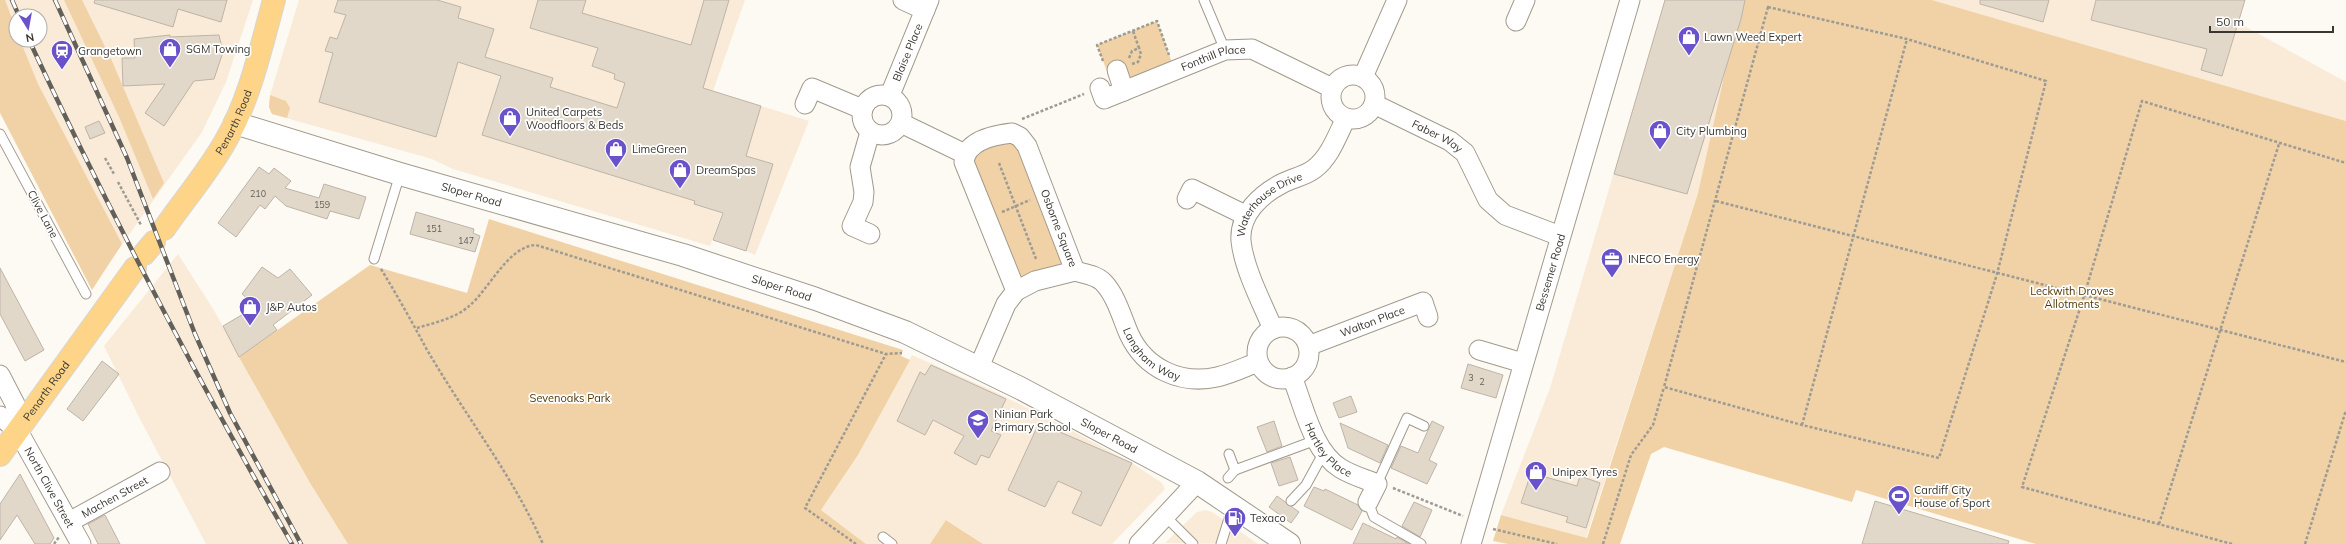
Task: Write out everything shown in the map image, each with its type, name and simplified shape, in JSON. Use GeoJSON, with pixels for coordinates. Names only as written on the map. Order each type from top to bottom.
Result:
{"type":"FeatureCollection","features":[{"type":"Feature","properties":{"kind":"main road","name":"Penarth Road"},"geometry":{"type":"LineString","coordinates":[[0,455],[147,244],[211,164],[235,123],[252,77],[274,0]]}},
{"type":"Feature","properties":{"kind":"street","name":"Blaise Place"},"geometry":{"type":"LineString","coordinates":[[890,96],[927,5],[903,0]]}},
{"type":"Feature","properties":{"kind":"street"},"geometry":{"type":"LineString","coordinates":[[1363,77],[1397,0]]}},
{"type":"Feature","properties":{"kind":"street","name":"Bessemer Road"},"geometry":{"type":"LineString","coordinates":[[1471,544],[1630,0]]}},
{"type":"Feature","properties":{"kind":"street"},"geometry":{"type":"LineString","coordinates":[[1516,21],[1523,1]]}},
{"type":"Feature","properties":{"kind":"street","name":"Fonthill Place"},"geometry":{"type":"LineString","coordinates":[[1100,88],[1104,99],[1225,50],[1252,49],[1332,88]]}},
{"type":"Feature","properties":{"kind":"street"},"geometry":{"type":"LineString","coordinates":[[1117,70],[1124,91]]}},
{"type":"Feature","properties":{"kind":"street"},"geometry":{"type":"LineString","coordinates":[[1350,75],[1363,77],[1373,88],[1374,104],[1364,116],[1357,119],[1346,118],[1333,108],[1331,101],[1332,88],[1342,77],[1350,75]]}},
{"type":"Feature","properties":{"kind":"street"},"geometry":{"type":"LineString","coordinates":[[806,104],[812,88],[862,109]]}},
{"type":"Feature","properties":{"kind":"street"},"geometry":{"type":"LineString","coordinates":[[873,96],[890,96],[899,103],[902,109],[901,123],[891,133],[877,135],[870,132],[863,123],[862,109],[865,102],[873,96]]}},
{"type":"Feature","properties":{"kind":"street","name":"Faber Way"},"geometry":{"type":"LineString","coordinates":[[1374,104],[1450,141],[1465,153],[1488,200],[1505,215],[1560,236]]}},
{"type":"Feature","properties":{"kind":"street","name":"Waterhouse Drive"},"geometry":{"type":"LineString","coordinates":[[1273,329],[1244,256],[1241,240],[1242,226],[1245,215],[1273,189],[1313,170],[1323,160],[1346,118]]}},
{"type":"Feature","properties":{"kind":"street","name":"Sloper Road"},"geometry":{"type":"LineString","coordinates":[[235,123],[400,174],[684,255],[905,332],[979,367],[1197,482],[1288,544]]}},
{"type":"Feature","properties":{"kind":"street"},"geometry":{"type":"LineString","coordinates":[[901,123],[965,154]]}},
{"type":"Feature","properties":{"kind":"street"},"geometry":{"type":"LineString","coordinates":[[870,132],[860,167],[864,192],[863,202],[852,226],[870,234]]}},
{"type":"Feature","properties":{"kind":"street"},"geometry":{"type":"LineString","coordinates":[[979,367],[1006,304],[1016,291],[965,167],[965,154],[972,146],[989,138],[1012,134]]}},
{"type":"Feature","properties":{"kind":"street","name":"Osborne Square"},"geometry":{"type":"LineString","coordinates":[[1012,134],[1020,137],[1027,146],[1075,272],[1048,277],[1016,291]]}},
{"type":"Feature","properties":{"kind":"street"},"geometry":{"type":"LineString","coordinates":[[1187,199],[1192,189],[1245,215]]}},
{"type":"Feature","properties":{"kind":"street","name":"Langham Way"},"geometry":{"type":"LineString","coordinates":[[1075,272],[1090,275],[1102,281],[1110,290],[1131,339],[1140,352],[1160,370],[1189,380],[1206,379],[1258,362]]}},
{"type":"Feature","properties":{"kind":"street","name":"Walton Place"},"geometry":{"type":"LineString","coordinates":[[1308,346],[1423,302],[1428,317]]}},
{"type":"Feature","properties":{"kind":"street"},"geometry":{"type":"LineString","coordinates":[[1282,327],[1291,328],[1299,333],[1308,346],[1307,363],[1302,371],[1292,377],[1279,379],[1270,376],[1258,362],[1257,351],[1259,342],[1264,335],[1273,329],[1282,327]]}},
{"type":"Feature","properties":{"kind":"street"},"geometry":{"type":"LineString","coordinates":[[1479,350],[1523,363]]}},
{"type":"Feature","properties":{"kind":"street"},"geometry":{"type":"LineString","coordinates":[[0,376],[15,404],[18,431]]}},
{"type":"Feature","properties":{"kind":"street","name":"Hartley Place"},"geometry":{"type":"LineString","coordinates":[[1292,377],[1320,446],[1340,468],[1377,484]]}},
{"type":"Feature","properties":{"kind":"street"},"geometry":{"type":"LineString","coordinates":[[0,416],[18,431]]}},
{"type":"Feature","properties":{"kind":"street","name":"North Clive Street"},"geometry":{"type":"LineString","coordinates":[[18,431],[81,544]]}},
{"type":"Feature","properties":{"kind":"street","name":"Machen Street"},"geometry":{"type":"LineString","coordinates":[[69,522],[160,472]]}},
{"type":"Feature","properties":{"kind":"street"},"geometry":{"type":"LineString","coordinates":[[1138,544],[1197,482]]}},
{"type":"Feature","properties":{"kind":"street"},"geometry":{"type":"LineString","coordinates":[[1368,502],[1377,484]]}},
{"type":"Feature","properties":{"kind":"lane"},"geometry":{"type":"LineString","coordinates":[[1204,0],[1225,50]]}},
{"type":"Feature","properties":{"kind":"lane","name":"Clive Lane"},"geometry":{"type":"LineString","coordinates":[[0,134],[86,294]]}},
{"type":"Feature","properties":{"kind":"lane"},"geometry":{"type":"LineString","coordinates":[[374,259],[400,174]]}},
{"type":"Feature","properties":{"kind":"lane"},"geometry":{"type":"LineString","coordinates":[[1377,484],[1407,418],[1424,426]]}},
{"type":"Feature","properties":{"kind":"lane"},"geometry":{"type":"LineString","coordinates":[[1228,478],[1235,470],[1320,446]]}},
{"type":"Feature","properties":{"kind":"lane"},"geometry":{"type":"LineString","coordinates":[[1291,501],[1306,485],[1320,446]]}},
{"type":"Feature","properties":{"kind":"lane"},"geometry":{"type":"LineString","coordinates":[[1229,454],[1235,470]]}},
{"type":"Feature","properties":{"kind":"lane"},"geometry":{"type":"LineString","coordinates":[[1368,502],[1374,517],[1421,544]]}},
{"type":"Feature","properties":{"kind":"lane"},"geometry":{"type":"LineString","coordinates":[[1221,544],[1233,506]]}},
{"type":"Feature","properties":{"kind":"lane"},"geometry":{"type":"LineString","coordinates":[[1165,516],[1193,544]]}},
{"type":"Feature","properties":{"kind":"lane"},"geometry":{"type":"LineString","coordinates":[[882,537],[892,544]]}},
{"type":"Feature","properties":{"kind":"path"},"geometry":{"type":"LineString","coordinates":[[1603,544],[1631,455],[1653,425],[1716,201],[1768,7],[1908,39],[2046,81],[1997,274],[1940,458],[1802,425],[1664,387]]}},
{"type":"Feature","properties":{"kind":"path"},"geometry":{"type":"LineString","coordinates":[[1117,70],[1108,74],[1097,45],[1157,22],[1175,70]]}},
{"type":"Feature","properties":{"kind":"path"},"geometry":{"type":"LineString","coordinates":[[1133,31],[1139,48],[1141,54],[1138,62],[1131,64],[1129,58],[1132,51],[1139,48]]}},
{"type":"Feature","properties":{"kind":"path"},"geometry":{"type":"LineString","coordinates":[[1802,425],[1908,39]]}},
{"type":"Feature","properties":{"kind":"path"},"geometry":{"type":"LineString","coordinates":[[1012,134],[1023,117],[1100,88]]}},
{"type":"Feature","properties":{"kind":"path"},"geometry":{"type":"LineString","coordinates":[[2232,544],[2022,487],[2084,296],[2142,100],[2279,144],[2346,163]]}},
{"type":"Feature","properties":{"kind":"path"},"geometry":{"type":"LineString","coordinates":[[2159,524],[2219,330],[2279,144]]}},
{"type":"Feature","properties":{"kind":"path"},"geometry":{"type":"LineString","coordinates":[[105,158],[114,174]]}},
{"type":"Feature","properties":{"kind":"path"},"geometry":{"type":"LineString","coordinates":[[999,163],[1036,259]]}},
{"type":"Feature","properties":{"kind":"path"},"geometry":{"type":"LineString","coordinates":[[118,182],[147,244]]}},
{"type":"Feature","properties":{"kind":"path"},"geometry":{"type":"LineString","coordinates":[[986,219],[1046,194]]}},
{"type":"Feature","properties":{"kind":"path"},"geometry":{"type":"LineString","coordinates":[[1716,201],[2346,362]]}},
{"type":"Feature","properties":{"kind":"path"},"geometry":{"type":"LineString","coordinates":[[417,328],[446,319],[468,308],[515,252],[526,245],[536,245],[886,354],[902,353]]}},
{"type":"Feature","properties":{"kind":"path"},"geometry":{"type":"LineString","coordinates":[[374,259],[417,328],[426,348],[476,426],[527,511],[543,544]]}},
{"type":"Feature","properties":{"kind":"path"},"geometry":{"type":"LineString","coordinates":[[856,544],[805,508],[886,354]]}},
{"type":"Feature","properties":{"kind":"path"},"geometry":{"type":"LineString","coordinates":[[2305,544],[2346,410]]}},
{"type":"Feature","properties":{"kind":"path"},"geometry":{"type":"LineString","coordinates":[[1377,484],[1409,493],[1477,524],[1557,544]]}},
{"type":"Feature","properties":{"kind":"shaded area"},"geometry":{"type":"Polygon","coordinates":[[[0,0],[253,0],[226,82],[202,132],[106,267],[19,48],[48,48],[48,8],[8,8],[8,20],[0,0]]]}},
{"type":"Feature","properties":{"kind":"shaded area"},"geometry":{"type":"Polygon","coordinates":[[[299,0],[745,0],[713,91],[809,121],[755,255],[746,251],[762,200],[730,190],[710,246],[453,169],[432,159],[272,114],[269,107],[270,95],[299,0]]]}},
{"type":"Feature","properties":{"kind":"shaded area"},"geometry":{"type":"Polygon","coordinates":[[[1665,0],[1741,0],[1698,193],[1586,538],[1501,515],[1550,388],[1665,0]]]}},
{"type":"Feature","properties":{"kind":"shaded area"},"geometry":{"type":"Polygon","coordinates":[[[1932,0],[2197,0],[2346,82],[2346,121],[1932,0]]]}},
{"type":"Feature","properties":{"kind":"shaded area"},"geometry":{"type":"Polygon","coordinates":[[[178,254],[215,312],[310,483],[348,544],[206,544],[140,419],[104,346],[178,254]]]}},
{"type":"Feature","properties":{"kind":"shaded area","name":"Ninian Park Primary School"},"geometry":{"type":"Polygon","coordinates":[[[912,355],[991,390],[1063,426],[1132,463],[1162,483],[1165,489],[1112,544],[983,544],[947,520],[930,544],[866,544],[821,510],[858,455],[912,355]]]}},
{"type":"Feature","properties":{"kind":"shaded area"},"geometry":{"type":"Polygon","coordinates":[[[1205,510],[1212,512],[1258,544],[1165,543],[1197,512],[1205,510]]]}},
{"type":"Feature","properties":{"kind":"green space"},"geometry":{"type":"Polygon","coordinates":[[[0,0],[5,0],[8,8],[8,48],[23,48],[38,84],[122,244],[92,290],[0,113],[0,0]]]}},
{"type":"Feature","properties":{"kind":"green space"},"geometry":{"type":"Polygon","coordinates":[[[64,0],[82,0],[112,61],[164,183],[153,199],[119,117],[64,0]]]}},
{"type":"Feature","properties":{"kind":"green space","name":"Leckwith Droves Allotments"},"geometry":{"type":"Polygon","coordinates":[[[1741,0],[1932,0],[2346,121],[2346,544],[2036,544],[1856,490],[1852,502],[1664,447],[1651,454],[1620,544],[1508,544],[1493,541],[1501,515],[1587,538],[1698,193],[1741,0]]]}},
{"type":"Feature","properties":{"kind":"green space"},"geometry":{"type":"Polygon","coordinates":[[[1157,21],[1175,71],[1124,91],[1117,70],[1108,74],[1097,45],[1157,21]]]}},
{"type":"Feature","properties":{"kind":"green space"},"geometry":{"type":"Polygon","coordinates":[[[270,95],[286,101],[290,108],[287,118],[272,114],[269,107],[270,95]]]}},
{"type":"Feature","properties":{"kind":"green space"},"geometry":{"type":"Polygon","coordinates":[[[1012,133],[1075,271],[1016,291],[965,154],[1012,133]]]}},
{"type":"Feature","properties":{"kind":"green space","name":"Sevenoaks Park"},"geometry":{"type":"Polygon","coordinates":[[[489,219],[903,350],[901,356],[910,360],[858,455],[821,510],[866,544],[348,544],[310,483],[239,357],[370,265],[467,293],[489,219]]]}},
{"type":"Feature","properties":{"kind":"green space"},"geometry":{"type":"Polygon","coordinates":[[[946,520],[983,544],[930,544],[946,520]]]}},
{"type":"Feature","properties":{"kind":"building"},"geometry":{"type":"Polygon","coordinates":[[[95,0],[227,0],[221,22],[178,9],[173,27],[94,3],[95,0]]]}},
{"type":"Feature","properties":{"kind":"building"},"geometry":{"type":"Polygon","coordinates":[[[338,0],[437,0],[461,7],[458,18],[494,29],[485,57],[553,78],[550,87],[617,108],[625,83],[614,79],[615,74],[592,66],[598,48],[530,28],[538,0],[586,0],[582,13],[691,45],[704,0],[729,0],[703,88],[761,106],[746,156],[773,164],[746,251],[713,240],[723,213],[694,204],[695,201],[482,135],[501,76],[458,62],[436,137],[319,102],[333,53],[325,51],[330,37],[337,39],[346,15],[334,12],[338,0]]]}},
{"type":"Feature","properties":{"kind":"building"},"geometry":{"type":"Polygon","coordinates":[[[1665,0],[1745,0],[1741,19],[1687,194],[1614,174],[1665,0]]]}},
{"type":"Feature","properties":{"kind":"building"},"geometry":{"type":"Polygon","coordinates":[[[1980,0],[2049,0],[2043,22],[1980,4],[1980,0]]]}},
{"type":"Feature","properties":{"kind":"building"},"geometry":{"type":"Polygon","coordinates":[[[2096,0],[2245,0],[2222,76],[2201,70],[2207,49],[2091,20],[2096,0]]]}},
{"type":"Feature","properties":{"kind":"building","name":"SGM Towing"},"geometry":{"type":"Polygon","coordinates":[[[170,35],[170,37],[219,35],[223,52],[214,79],[194,81],[164,126],[145,113],[165,84],[123,86],[122,58],[135,58],[134,39],[170,35]]]}},
{"type":"Feature","properties":{"kind":"building"},"geometry":{"type":"Polygon","coordinates":[[[99,121],[105,133],[90,139],[85,127],[99,121]]]}},
{"type":"Feature","properties":{"kind":"building"},"geometry":{"type":"Polygon","coordinates":[[[259,167],[269,174],[274,168],[291,181],[285,188],[319,198],[324,184],[366,197],[359,219],[330,211],[327,219],[286,206],[275,196],[265,209],[260,205],[236,237],[218,223],[259,167]]]}},
{"type":"Feature","properties":{"kind":"building"},"geometry":{"type":"Polygon","coordinates":[[[416,212],[474,229],[473,233],[480,236],[475,252],[410,234],[416,212]]]}},
{"type":"Feature","properties":{"kind":"building"},"geometry":{"type":"Polygon","coordinates":[[[262,267],[278,278],[290,269],[312,295],[273,325],[277,330],[239,357],[223,326],[257,306],[242,294],[262,267]]]}},
{"type":"Feature","properties":{"kind":"building"},"geometry":{"type":"Polygon","coordinates":[[[0,268],[44,350],[25,361],[0,314],[0,268]]]}},
{"type":"Feature","properties":{"kind":"building"},"geometry":{"type":"Polygon","coordinates":[[[102,361],[119,374],[83,421],[67,409],[102,361]]]}},
{"type":"Feature","properties":{"kind":"building"},"geometry":{"type":"Polygon","coordinates":[[[1468,364],[1503,375],[1496,398],[1461,388],[1468,364]]]}},
{"type":"Feature","properties":{"kind":"building"},"geometry":{"type":"Polygon","coordinates":[[[931,365],[1006,399],[991,431],[1001,435],[989,458],[981,455],[976,465],[954,453],[964,436],[933,420],[925,435],[897,421],[920,372],[925,375],[931,365]]]}},
{"type":"Feature","properties":{"kind":"building"},"geometry":{"type":"Polygon","coordinates":[[[1351,396],[1357,412],[1339,418],[1333,403],[1351,396]]]}},
{"type":"Feature","properties":{"kind":"building"},"geometry":{"type":"Polygon","coordinates":[[[1274,421],[1282,446],[1267,452],[1257,427],[1274,421]]]}},
{"type":"Feature","properties":{"kind":"building"},"geometry":{"type":"Polygon","coordinates":[[[1432,421],[1444,427],[1429,460],[1437,464],[1427,484],[1391,468],[1401,446],[1418,453],[1432,421]]]}},
{"type":"Feature","properties":{"kind":"building"},"geometry":{"type":"Polygon","coordinates":[[[1039,423],[1132,463],[1101,526],[1072,513],[1082,492],[1058,481],[1045,507],[1008,490],[1039,423]]]}},
{"type":"Feature","properties":{"kind":"building"},"geometry":{"type":"Polygon","coordinates":[[[1340,423],[1388,445],[1380,463],[1348,448],[1340,423]]]}},
{"type":"Feature","properties":{"kind":"building"},"geometry":{"type":"Polygon","coordinates":[[[1290,457],[1298,480],[1279,486],[1271,463],[1290,457]]]}},
{"type":"Feature","properties":{"kind":"building"},"geometry":{"type":"Polygon","coordinates":[[[1531,473],[1577,486],[1580,476],[1600,483],[1586,528],[1566,522],[1568,517],[1521,503],[1531,473]]]}},
{"type":"Feature","properties":{"kind":"building"},"geometry":{"type":"Polygon","coordinates":[[[20,474],[54,538],[50,544],[35,544],[17,515],[0,540],[0,504],[20,474]]]}},
{"type":"Feature","properties":{"kind":"building"},"geometry":{"type":"Polygon","coordinates":[[[1314,487],[1324,491],[1325,489],[1358,505],[1362,511],[1352,530],[1304,506],[1314,487]]]}},
{"type":"Feature","properties":{"kind":"building"},"geometry":{"type":"Polygon","coordinates":[[[1277,496],[1299,512],[1291,523],[1269,507],[1277,496]]]}},
{"type":"Feature","properties":{"kind":"building","name":"Cardiff City House of Sport"},"geometry":{"type":"Polygon","coordinates":[[[1875,501],[2009,541],[2008,544],[1862,544],[1875,501]]]}},
{"type":"Feature","properties":{"kind":"building"},"geometry":{"type":"Polygon","coordinates":[[[1414,502],[1432,510],[1420,537],[1402,526],[1414,502]]]}},
{"type":"Feature","properties":{"kind":"building"},"geometry":{"type":"Polygon","coordinates":[[[105,515],[120,544],[98,544],[88,524],[105,515]]]}},
{"type":"Feature","properties":{"kind":"building"},"geometry":{"type":"Polygon","coordinates":[[[1363,523],[1396,539],[1397,537],[1409,544],[1353,544],[1363,523]]]}},
{"type":"Feature","properties":{"kind":"railway"},"geometry":{"type":"LineString","coordinates":[[12,0],[16,8]]}},
{"type":"Feature","properties":{"kind":"railway"},"geometry":{"type":"LineString","coordinates":[[55,0],[127,158],[195,334],[230,413],[301,544]]}},
{"type":"Feature","properties":{"kind":"railway"},"geometry":{"type":"LineString","coordinates":[[33,48],[59,104],[155,295],[222,420],[292,544]]}},
{"type":"Feature","properties":{"kind":"place","name":"Lawn Weed Expert"},"geometry":{"type":"Point","coordinates":[1689,56]}},
{"type":"Feature","properties":{"kind":"place","name":"SGM Towing"},"geometry":{"type":"Point","coordinates":[170,68]}},
{"type":"Feature","properties":{"kind":"place","name":"Grangetown"},"geometry":{"type":"Point","coordinates":[62,70]}},
{"type":"Feature","properties":{"kind":"place","name":"United Carpets Woodfloors & Beds"},"geometry":{"type":"Point","coordinates":[510,138]}},
{"type":"Feature","properties":{"kind":"place","name":"City Plumbing"},"geometry":{"type":"Point","coordinates":[1660,150]}},
{"type":"Feature","properties":{"kind":"place","name":"LimeGreen"},"geometry":{"type":"Point","coordinates":[616,168]}},
{"type":"Feature","properties":{"kind":"place","name":"DreamSpas"},"geometry":{"type":"Point","coordinates":[680,190]}},
{"type":"Feature","properties":{"kind":"place","name":"INECO Energy"},"geometry":{"type":"Point","coordinates":[1612,278]}},
{"type":"Feature","properties":{"kind":"place","name":"J&P Autos"},"geometry":{"type":"Point","coordinates":[250,326]}},
{"type":"Feature","properties":{"kind":"place","name":"Ninian Park Primary School"},"geometry":{"type":"Point","coordinates":[978,440]}},
{"type":"Feature","properties":{"kind":"place","name":"Unipex Tyres"},"geometry":{"type":"Point","coordinates":[1536,492]}},
{"type":"Feature","properties":{"kind":"place","name":"Cardiff City House of Sport"},"geometry":{"type":"Point","coordinates":[1899,516]}},
{"type":"Feature","properties":{"kind":"place","name":"Texaco"},"geometry":{"type":"Point","coordinates":[1235,538]}}]}
